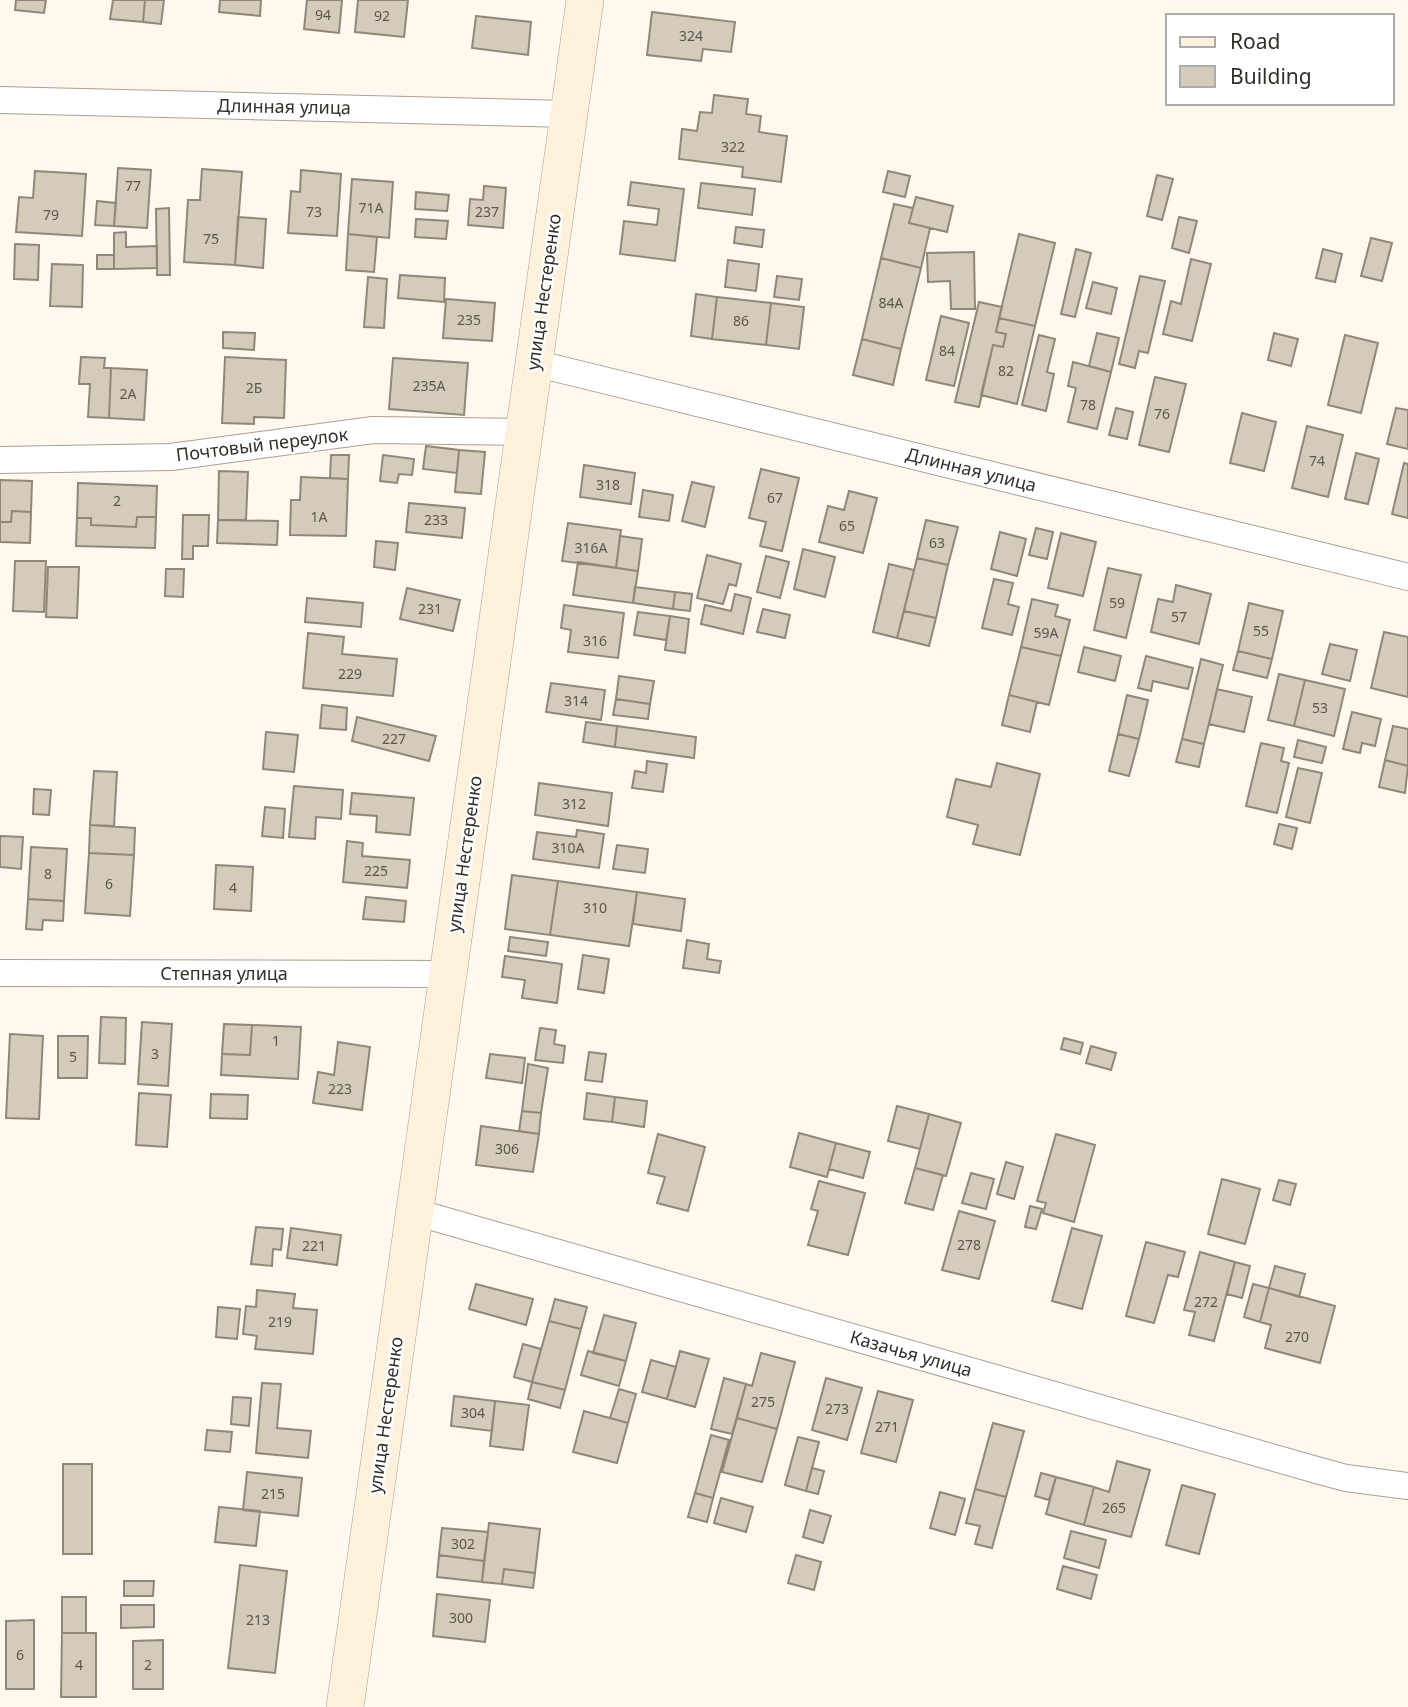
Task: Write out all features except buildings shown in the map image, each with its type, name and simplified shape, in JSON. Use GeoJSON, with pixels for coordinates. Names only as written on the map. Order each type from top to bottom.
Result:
{"type":"FeatureCollection","features":[{"type":"Feature","properties":{"kind":"street","name":"улица Нестеренко"},"geometry":{"type":"LineString","coordinates":[[345,1707],[585,0]]}},
{"type":"Feature","properties":{"kind":"street","name":"Длинная улица"},"geometry":{"type":"LineString","coordinates":[[0,100],[569,114]]}},
{"type":"Feature","properties":{"kind":"street","name":"Длинная улица"},"geometry":{"type":"LineString","coordinates":[[534,363],[1408,577]]}},
{"type":"Feature","properties":{"kind":"street","name":"Почтовый переулок"},"geometry":{"type":"LineString","coordinates":[[0,460],[171,457],[373,429],[524,432]]}},
{"type":"Feature","properties":{"kind":"street","name":"Степная улица"},"geometry":{"type":"LineString","coordinates":[[0,974],[449,974]]}},
{"type":"Feature","properties":{"kind":"street","name":"Казачья улица"},"geometry":{"type":"LineString","coordinates":[[415,1212],[1333,1475],[1408,1486]]}}]}
